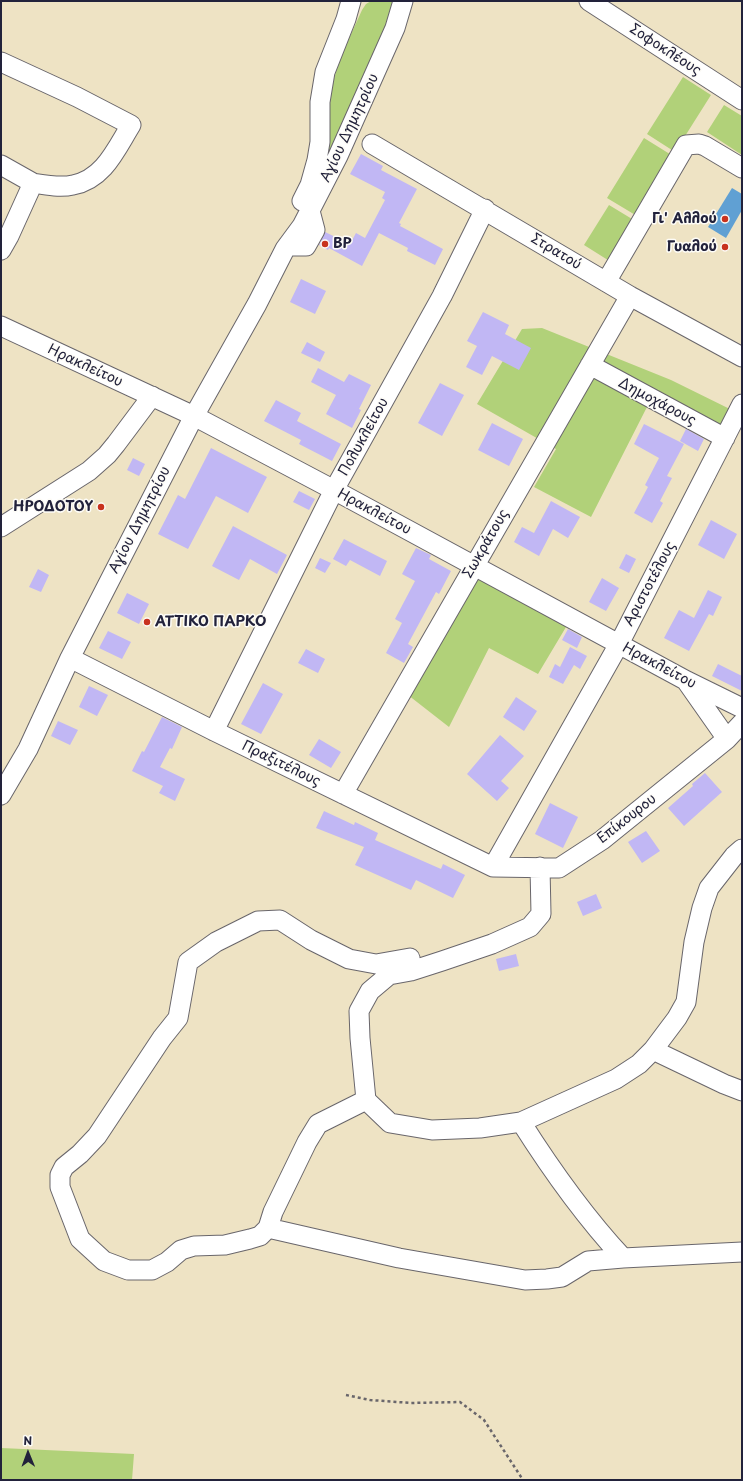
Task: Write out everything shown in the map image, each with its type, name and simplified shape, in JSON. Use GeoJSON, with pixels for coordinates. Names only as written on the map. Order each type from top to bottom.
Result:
{"type":"FeatureCollection","features":[{"type":"Feature","properties":{"kind":"street","name":"Αγίου Δημητρίου"},"geometry":{"type":"LineString","coordinates":[[1,795],[28,749],[70,658],[194,416],[257,304],[286,247],[302,226],[338,156],[395,28],[403,1]]}},
{"type":"Feature","properties":{"kind":"street","name":"Αγίου Δημητρίου"},"geometry":{"type":"LineString","coordinates":[[286,247],[291,220],[306,193],[315,168],[320,142],[320,102],[328,62],[352,2]]}},
{"type":"Feature","properties":{"kind":"street","name":"Σοφοκλέους"},"geometry":{"type":"LineString","coordinates":[[599,4],[742,100]]}},
{"type":"Feature","properties":{"kind":"street"},"geometry":{"type":"LineString","coordinates":[[1,62],[77,97],[131,125],[105,166],[97,175],[72,186],[52,186],[33,182],[1,165]]}},
{"type":"Feature","properties":{"kind":"street","name":"Στρατού"},"geometry":{"type":"LineString","coordinates":[[372,144],[630,296],[742,357]]}},
{"type":"Feature","properties":{"kind":"street"},"geometry":{"type":"LineString","coordinates":[[606,282],[686,145],[692,144],[705,146],[742,168]]}},
{"type":"Feature","properties":{"kind":"street"},"geometry":{"type":"LineString","coordinates":[[1,250],[9,236],[33,182]]}},
{"type":"Feature","properties":{"kind":"street","name":"Πολυκλείτου"},"geometry":{"type":"LineString","coordinates":[[214,731],[334,490],[442,296],[485,210]]}},
{"type":"Feature","properties":{"kind":"street","name":"Σωκράτους"},"geometry":{"type":"LineString","coordinates":[[344,794],[630,296]]}},
{"type":"Feature","properties":{"kind":"street","name":"Ηρακλείτου"},"geometry":{"type":"LineString","coordinates":[[1,326],[194,416],[687,681],[742,708]]}},
{"type":"Feature","properties":{"kind":"street","name":"Δημοχάρους"},"geometry":{"type":"LineString","coordinates":[[590,365],[725,438]]}},
{"type":"Feature","properties":{"kind":"street"},"geometry":{"type":"LineString","coordinates":[[1,527],[89,471],[107,455],[152,396]]}},
{"type":"Feature","properties":{"kind":"street","name":"Αριστοτέλους"},"geometry":{"type":"LineString","coordinates":[[493,867],[619,644],[742,404]]}},
{"type":"Feature","properties":{"kind":"street","name":"Πραξιτέλους"},"geometry":{"type":"LineString","coordinates":[[70,658],[214,731],[493,867]]}},
{"type":"Feature","properties":{"kind":"street"},"geometry":{"type":"LineString","coordinates":[[687,681],[726,739]]}},
{"type":"Feature","properties":{"kind":"street","name":"Επίκουρου"},"geometry":{"type":"LineString","coordinates":[[493,867],[559,868],[602,840],[726,739],[742,723]]}},
{"type":"Feature","properties":{"kind":"street"},"geometry":{"type":"LineString","coordinates":[[540,867],[541,914],[530,927],[492,944],[411,971],[390,975],[370,991],[359,1011],[366,1100],[390,1123],[432,1130],[480,1128],[521,1122],[616,1079],[639,1064],[653,1050],[677,1018],[686,1002],[694,942],[702,908],[709,888],[734,856],[742,849]]}},
{"type":"Feature","properties":{"kind":"street"},"geometry":{"type":"LineString","coordinates":[[366,1100],[318,1124],[307,1142],[273,1212],[268,1228],[260,1236],[225,1245],[194,1246],[180,1250],[167,1262],[152,1270],[128,1270],[104,1261],[80,1239],[60,1186],[60,1175],[64,1167],[80,1154],[97,1136],[162,1038],[178,1018],[188,962],[216,942],[258,921],[280,920],[311,940],[349,959],[376,964],[407,958],[442,961]]}},
{"type":"Feature","properties":{"kind":"street"},"geometry":{"type":"LineString","coordinates":[[653,1050],[742,1092]]}},
{"type":"Feature","properties":{"kind":"street"},"geometry":{"type":"LineString","coordinates":[[521,1122],[544,1159],[574,1201],[623,1258]]}},
{"type":"Feature","properties":{"kind":"street"},"geometry":{"type":"LineString","coordinates":[[268,1228],[400,1258],[525,1280],[562,1277],[588,1261],[742,1252]]}},
{"type":"Feature","properties":{"kind":"path"},"geometry":{"type":"LineString","coordinates":[[346,1395],[370,1400],[411,1403],[460,1402],[484,1420],[522,1480]]}},
{"type":"Feature","properties":{"kind":"green space"},"geometry":{"type":"Polygon","coordinates":[[[371,1],[395,1],[382,41],[328,155],[330,107],[334,79],[343,53],[362,10],[366,4],[371,1]]]}},
{"type":"Feature","properties":{"kind":"green space"},"geometry":{"type":"Polygon","coordinates":[[[683,77],[711,95],[675,152],[647,134],[683,77]]]}},
{"type":"Feature","properties":{"kind":"green space"},"geometry":{"type":"Polygon","coordinates":[[[724,105],[742,116],[742,155],[707,132],[724,105]]]}},
{"type":"Feature","properties":{"kind":"green space"},"geometry":{"type":"Polygon","coordinates":[[[644,138],[673,156],[637,216],[607,198],[644,138]]]}},
{"type":"Feature","properties":{"kind":"green space"},"geometry":{"type":"Polygon","coordinates":[[[609,205],[637,222],[611,262],[584,245],[609,205]]]}},
{"type":"Feature","properties":{"kind":"green space"},"geometry":{"type":"Polygon","coordinates":[[[542,328],[671,380],[742,415],[727,446],[648,405],[591,517],[534,487],[556,449],[477,404],[522,329],[542,328]]]}},
{"type":"Feature","properties":{"kind":"green space"},"geometry":{"type":"Polygon","coordinates":[[[481,566],[569,622],[538,674],[489,648],[449,727],[408,695],[481,566]]]}},
{"type":"Feature","properties":{"kind":"green space"},"geometry":{"type":"Polygon","coordinates":[[[1,1448],[134,1454],[132,1480],[1,1480],[1,1448]]]}},
{"type":"Feature","properties":{"kind":"water","name":"Γι' Αλλού"},"geometry":{"type":"Polygon","coordinates":[[[732,188],[742,194],[742,210],[726,238],[708,227],[732,188]]]}},
{"type":"Feature","properties":{"kind":"building"},"geometry":{"type":"Polygon","coordinates":[[[361,154],[383,166],[381,170],[417,189],[399,223],[401,224],[400,226],[443,249],[435,265],[407,251],[408,248],[379,233],[362,266],[329,248],[328,250],[319,245],[325,232],[350,244],[356,233],[365,238],[385,200],[382,198],[385,192],[350,174],[361,154]]]}},
{"type":"Feature","properties":{"kind":"building"},"geometry":{"type":"Polygon","coordinates":[[[301,279],[326,291],[315,314],[290,302],[301,279]]]}},
{"type":"Feature","properties":{"kind":"building"},"geometry":{"type":"Polygon","coordinates":[[[483,312],[509,325],[505,334],[531,348],[519,370],[492,356],[482,375],[466,367],[477,346],[467,341],[483,312]]]}},
{"type":"Feature","properties":{"kind":"building"},"geometry":{"type":"Polygon","coordinates":[[[307,342],[325,352],[320,362],[301,353],[307,342]]]}},
{"type":"Feature","properties":{"kind":"building"},"geometry":{"type":"Polygon","coordinates":[[[318,368],[344,382],[349,374],[371,385],[359,409],[361,410],[352,428],[326,414],[336,395],[311,382],[318,368]]]}},
{"type":"Feature","properties":{"kind":"building"},"geometry":{"type":"Polygon","coordinates":[[[440,383],[464,395],[442,436],[418,423],[440,383]]]}},
{"type":"Feature","properties":{"kind":"building"},"geometry":{"type":"Polygon","coordinates":[[[276,400],[301,413],[297,421],[341,444],[332,461],[299,444],[301,440],[264,421],[276,400]]]}},
{"type":"Feature","properties":{"kind":"building"},"geometry":{"type":"Polygon","coordinates":[[[492,423],[523,439],[509,466],[478,450],[492,423]]]}},
{"type":"Feature","properties":{"kind":"building"},"geometry":{"type":"Polygon","coordinates":[[[644,424],[684,444],[667,476],[672,478],[660,501],[663,503],[652,523],[634,513],[648,487],[645,485],[659,458],[634,444],[644,424]]]}},
{"type":"Feature","properties":{"kind":"building"},"geometry":{"type":"Polygon","coordinates":[[[686,429],[704,439],[698,451],[680,441],[686,429]]]}},
{"type":"Feature","properties":{"kind":"building"},"geometry":{"type":"Polygon","coordinates":[[[211,448],[267,477],[248,513],[216,496],[188,549],[158,534],[178,495],[185,499],[211,448]]]}},
{"type":"Feature","properties":{"kind":"building"},"geometry":{"type":"Polygon","coordinates":[[[133,458],[145,464],[139,476],[127,470],[133,458]]]}},
{"type":"Feature","properties":{"kind":"building"},"geometry":{"type":"Polygon","coordinates":[[[299,491],[315,499],[309,510],[293,502],[299,491]]]}},
{"type":"Feature","properties":{"kind":"building"},"geometry":{"type":"Polygon","coordinates":[[[551,501],[580,517],[568,538],[553,529],[539,556],[514,542],[522,527],[534,533],[551,501]]]}},
{"type":"Feature","properties":{"kind":"building"},"geometry":{"type":"Polygon","coordinates":[[[711,520],[737,534],[724,559],[698,545],[711,520]]]}},
{"type":"Feature","properties":{"kind":"building"},"geometry":{"type":"Polygon","coordinates":[[[233,526],[287,555],[277,574],[250,559],[239,580],[212,566],[233,526]]]}},
{"type":"Feature","properties":{"kind":"building"},"geometry":{"type":"Polygon","coordinates":[[[344,539],[387,561],[380,576],[350,560],[346,566],[333,559],[344,539]]]}},
{"type":"Feature","properties":{"kind":"building"},"geometry":{"type":"Polygon","coordinates":[[[416,548],[431,555],[429,559],[451,571],[439,594],[436,592],[408,644],[413,647],[404,663],[386,653],[402,623],[395,619],[415,581],[402,574],[416,548]]]}},
{"type":"Feature","properties":{"kind":"building"},"geometry":{"type":"Polygon","coordinates":[[[626,554],[636,559],[629,573],[619,568],[626,554]]]}},
{"type":"Feature","properties":{"kind":"building"},"geometry":{"type":"Polygon","coordinates":[[[320,558],[331,563],[325,573],[315,568],[320,558]]]}},
{"type":"Feature","properties":{"kind":"building"},"geometry":{"type":"Polygon","coordinates":[[[38,569],[49,575],[41,592],[29,587],[38,569]]]}},
{"type":"Feature","properties":{"kind":"building"},"geometry":{"type":"Polygon","coordinates":[[[602,578],[619,588],[606,611],[589,602],[602,578]]]}},
{"type":"Feature","properties":{"kind":"building"},"geometry":{"type":"Polygon","coordinates":[[[708,590],[722,597],[713,616],[709,614],[689,651],[664,638],[679,610],[694,618],[708,590]]]}},
{"type":"Feature","properties":{"kind":"building"},"geometry":{"type":"Polygon","coordinates":[[[127,593],[149,604],[139,624],[117,613],[127,593]]]}},
{"type":"Feature","properties":{"kind":"building"},"geometry":{"type":"Polygon","coordinates":[[[568,629],[582,637],[577,648],[562,640],[568,629]]]}},
{"type":"Feature","properties":{"kind":"building"},"geometry":{"type":"Polygon","coordinates":[[[108,631],[131,642],[122,659],[99,648],[108,631]]]}},
{"type":"Feature","properties":{"kind":"building"},"geometry":{"type":"Polygon","coordinates":[[[570,647],[587,656],[580,669],[574,665],[563,684],[549,677],[555,664],[560,667],[570,647]]]}},
{"type":"Feature","properties":{"kind":"building"},"geometry":{"type":"Polygon","coordinates":[[[306,649],[325,659],[318,673],[298,663],[306,649]]]}},
{"type":"Feature","properties":{"kind":"building"},"geometry":{"type":"Polygon","coordinates":[[[718,664],[742,676],[742,691],[712,676],[718,664]]]}},
{"type":"Feature","properties":{"kind":"building"},"geometry":{"type":"Polygon","coordinates":[[[263,683],[283,694],[261,734],[241,724],[263,683]]]}},
{"type":"Feature","properties":{"kind":"building"},"geometry":{"type":"Polygon","coordinates":[[[89,686],[108,695],[97,716],[79,707],[89,686]]]}},
{"type":"Feature","properties":{"kind":"building"},"geometry":{"type":"Polygon","coordinates":[[[516,697],[537,711],[524,731],[503,717],[516,697]]]}},
{"type":"Feature","properties":{"kind":"building"},"geometry":{"type":"Polygon","coordinates":[[[162,717],[182,727],[172,749],[170,748],[160,767],[185,779],[175,801],[159,793],[163,786],[132,771],[142,751],[144,752],[162,717]]]}},
{"type":"Feature","properties":{"kind":"building"},"geometry":{"type":"Polygon","coordinates":[[[58,721],[78,730],[70,745],[51,736],[58,721]]]}},
{"type":"Feature","properties":{"kind":"building"},"geometry":{"type":"Polygon","coordinates":[[[500,735],[524,756],[501,781],[509,788],[497,801],[467,774],[500,735]]]}},
{"type":"Feature","properties":{"kind":"building"},"geometry":{"type":"Polygon","coordinates":[[[319,739],[341,752],[331,768],[309,755],[319,739]]]}},
{"type":"Feature","properties":{"kind":"building"},"geometry":{"type":"Polygon","coordinates":[[[705,773],[722,792],[684,826],[668,808],[705,773]]]}},
{"type":"Feature","properties":{"kind":"building"},"geometry":{"type":"Polygon","coordinates":[[[550,803],[578,817],[563,848],[535,834],[550,803]]]}},
{"type":"Feature","properties":{"kind":"building"},"geometry":{"type":"Polygon","coordinates":[[[324,811],[354,825],[355,822],[378,833],[375,840],[441,869],[443,864],[465,875],[453,898],[416,880],[411,890],[355,865],[364,847],[316,828],[324,811]]]}},
{"type":"Feature","properties":{"kind":"building"},"geometry":{"type":"Polygon","coordinates":[[[646,831],[660,851],[642,863],[628,842],[646,831]]]}},
{"type":"Feature","properties":{"kind":"building"},"geometry":{"type":"Polygon","coordinates":[[[596,894],[602,908],[583,916],[577,902],[596,894]]]}},
{"type":"Feature","properties":{"kind":"building"},"geometry":{"type":"Polygon","coordinates":[[[516,954],[519,966],[499,971],[496,959],[516,954]]]}},
{"type":"Feature","properties":{"kind":"place","name":"Γι' Αλλού"},"geometry":{"type":"Point","coordinates":[725,219]}},
{"type":"Feature","properties":{"kind":"place","name":"BP"},"geometry":{"type":"Point","coordinates":[325,244]}},
{"type":"Feature","properties":{"kind":"place","name":"Γυαλού"},"geometry":{"type":"Point","coordinates":[725,247]}},
{"type":"Feature","properties":{"kind":"place","name":"ΗΡΟΔΟΤΟΥ"},"geometry":{"type":"Point","coordinates":[101,507]}},
{"type":"Feature","properties":{"kind":"place","name":"ΑΤΤΙΚΟ ΠΑΡΚΟ"},"geometry":{"type":"Point","coordinates":[147,622]}}]}
